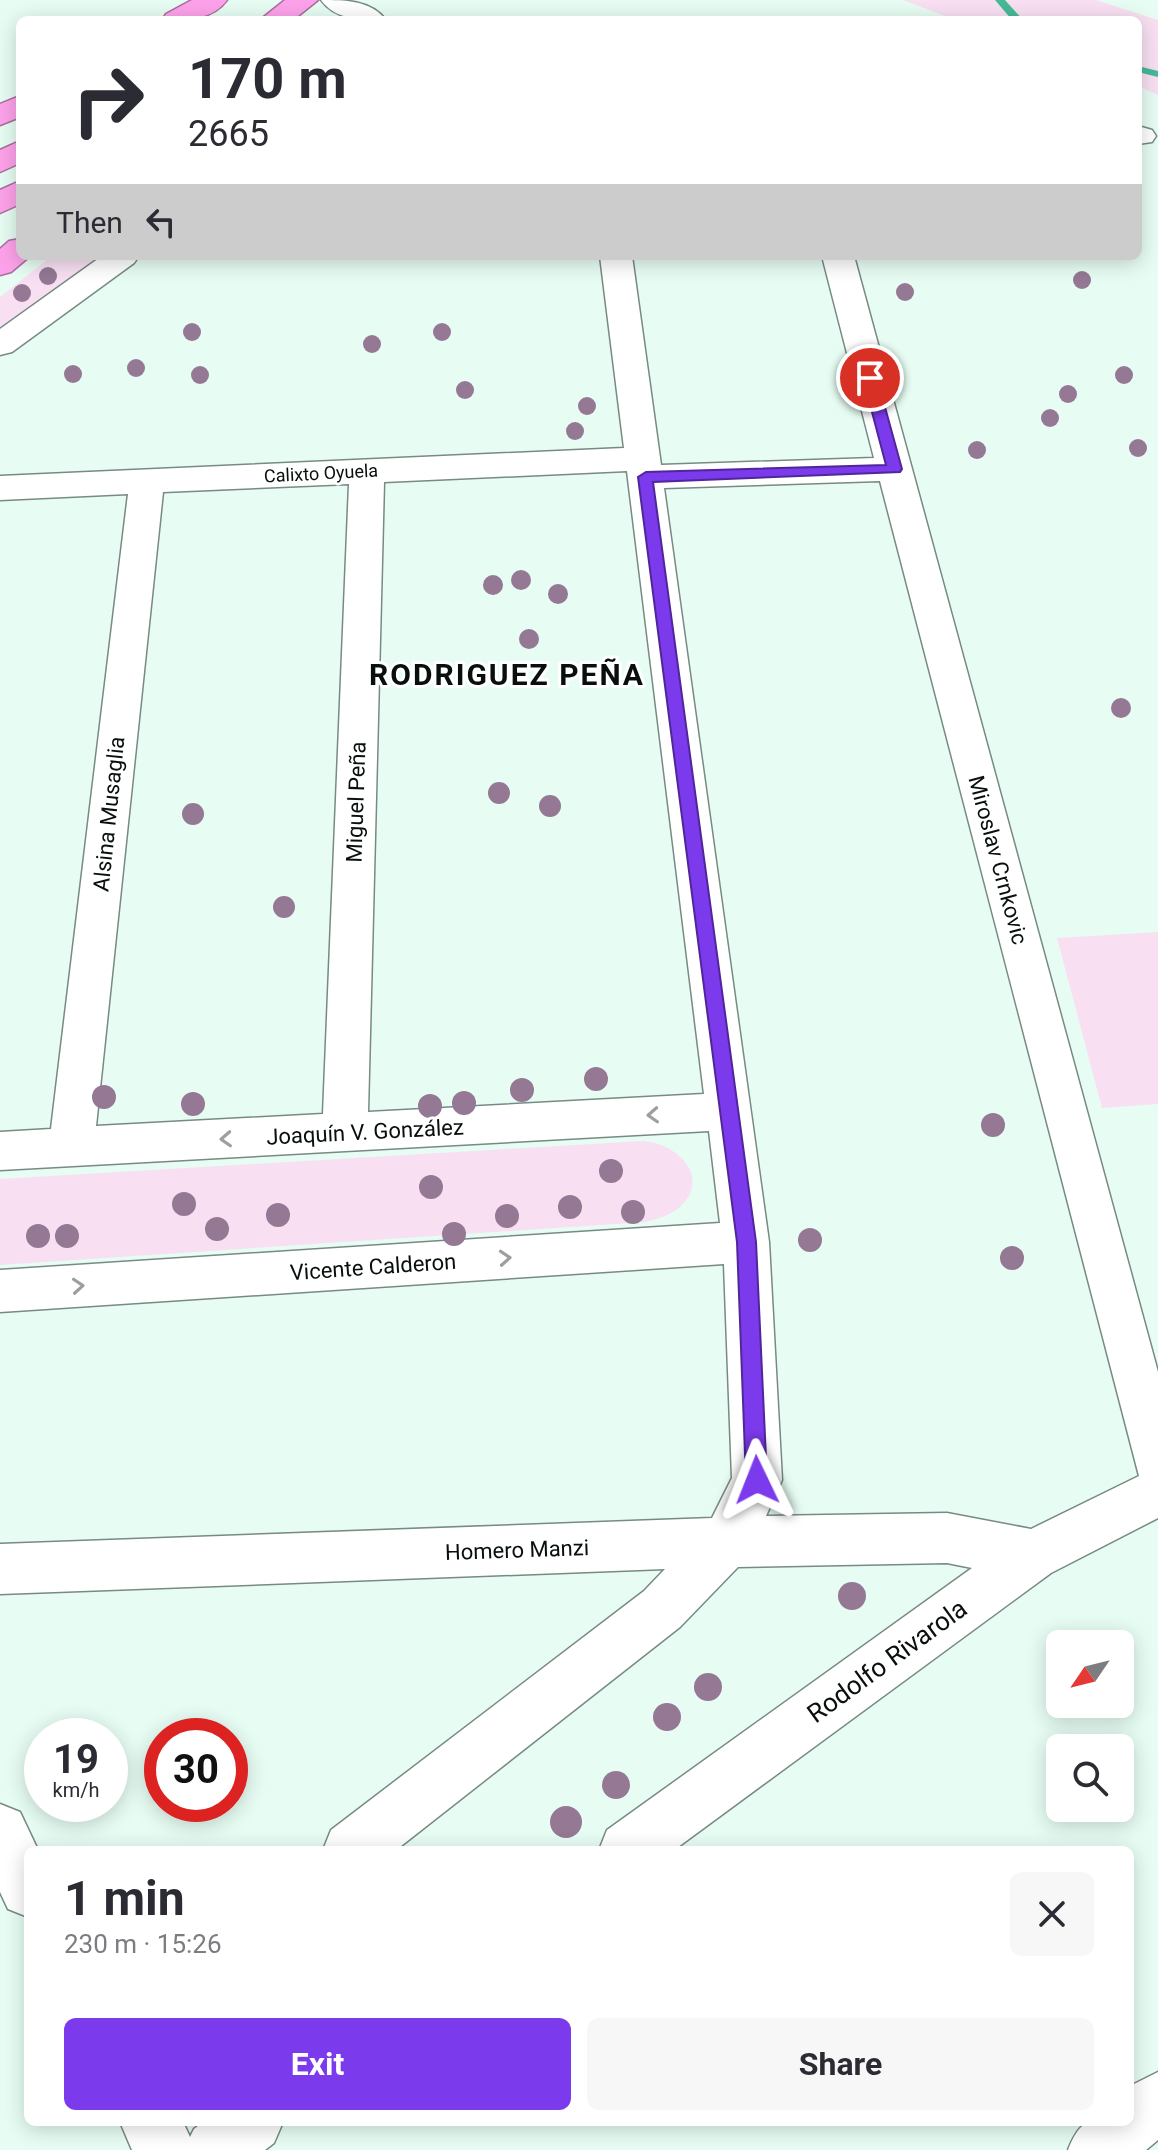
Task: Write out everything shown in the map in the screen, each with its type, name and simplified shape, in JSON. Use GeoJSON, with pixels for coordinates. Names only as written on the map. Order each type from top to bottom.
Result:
{"type":"FeatureCollection","features":[{"type":"Feature","properties":{"kind":"highway"},"geometry":{"type":"LineString","coordinates":[[280,16],[305,0]]}},
{"type":"Feature","properties":{"kind":"highway"},"geometry":{"type":"LineString","coordinates":[[288,16],[305,0]]}},
{"type":"Feature","properties":{"kind":"highway"},"geometry":{"type":"LineString","coordinates":[[192,16],[221,9]]}},
{"type":"Feature","properties":{"kind":"highway"},"geometry":{"type":"LineString","coordinates":[[0,265],[16,251]]}},
{"type":"Feature","properties":{"kind":"street"},"geometry":{"type":"LineString","coordinates":[[335,0],[365,16]]}},
{"type":"Feature","properties":{"kind":"street"},"geometry":{"type":"LineString","coordinates":[[0,345],[117,260]]}},
{"type":"Feature","properties":{"kind":"street"},"geometry":{"type":"LineString","coordinates":[[356,1846],[662,1609],[727,1542],[757,1480],[746,1242],[731,1111],[617,260]]}},
{"type":"Feature","properties":{"kind":"street","name":"Miroslav Crnkovic"},"geometry":{"type":"LineString","coordinates":[[839,260],[1158,1463]]}},
{"type":"Feature","properties":{"kind":"street","name":"Calixto Oyuela"},"geometry":{"type":"LineString","coordinates":[[0,488],[367,471],[895,469]]}},
{"type":"Feature","properties":{"kind":"street","name":"Miguel Peña"},"geometry":{"type":"LineString","coordinates":[[345,1133],[367,471]]}},
{"type":"Feature","properties":{"kind":"street","name":"Alsina Musaglia"},"geometry":{"type":"LineString","coordinates":[[71,1147],[147,481]]}},
{"type":"Feature","properties":{"kind":"street","name":"Joaquín V. González"},"geometry":{"type":"LineString","coordinates":[[0,1151],[731,1111]]}},
{"type":"Feature","properties":{"kind":"street","name":"Vicente Calderon"},"geometry":{"type":"LineString","coordinates":[[0,1291],[746,1242]]}},
{"type":"Feature","properties":{"kind":"street","name":"Rodolfo Rivarola"},"geometry":{"type":"LineString","coordinates":[[633,1846],[1033,1555],[1158,1492]]}},
{"type":"Feature","properties":{"kind":"street","name":"Homero Manzi"},"geometry":{"type":"LineString","coordinates":[[0,1569],[727,1542],[947,1538],[1033,1555]]}},
{"type":"Feature","properties":{"kind":"street"},"geometry":{"type":"LineString","coordinates":[[0,1832],[24,1881]]}},
{"type":"Feature","properties":{"kind":"street"},"geometry":{"type":"LineString","coordinates":[[1134,2121],[1158,2102]]}},
{"type":"Feature","properties":{"kind":"street"},"geometry":{"type":"LineString","coordinates":[[152,2126],[165,2150]]}},
{"type":"Feature","properties":{"kind":"street"},"geometry":{"type":"LineString","coordinates":[[215,2150],[248,2126]]}},
{"type":"Feature","properties":{"kind":"street"},"geometry":{"type":"LineString","coordinates":[[1098,2150],[1128,2126]]}},
{"type":"Feature","properties":{"kind":"shaded area"},"geometry":{"type":"Polygon","coordinates":[[[903,0],[1096,0],[1158,20],[1158,95],[1142,88],[1142,16],[945,16],[903,0]]]}},
{"type":"Feature","properties":{"kind":"shaded area"},"geometry":{"type":"Polygon","coordinates":[[[47,260],[101,260],[0,333],[0,297],[47,260]]]}},
{"type":"Feature","properties":{"kind":"shaded area"},"geometry":{"type":"Polygon","coordinates":[[[1158,932],[1158,1104],[1102,1108],[1057,938],[1158,932]]]}},
{"type":"Feature","properties":{"kind":"shaded area"},"geometry":{"type":"Polygon","coordinates":[[[643,1141],[655,1143],[678,1155],[691,1173],[692,1184],[689,1195],[680,1207],[646,1222],[0,1265],[0,1179],[643,1141]]]}},
{"type":"Feature","properties":{"kind":"waterway"},"geometry":{"type":"LineString","coordinates":[[1000,0],[1014,16]]}},
{"type":"Feature","properties":{"kind":"waterway"},"geometry":{"type":"LineString","coordinates":[[1142,70],[1158,74]]}},
{"type":"Feature","properties":{"kind":"district","name":"RODRIGUEZ PEÑA"},"geometry":{"type":"Point","coordinates":[507,674]}},
{"type":"Feature","properties":{"kind":"route"},"geometry":{"type":"LineString","coordinates":[[757,1480],[746,1242],[646,477],[895,469],[870,378]]}}]}
